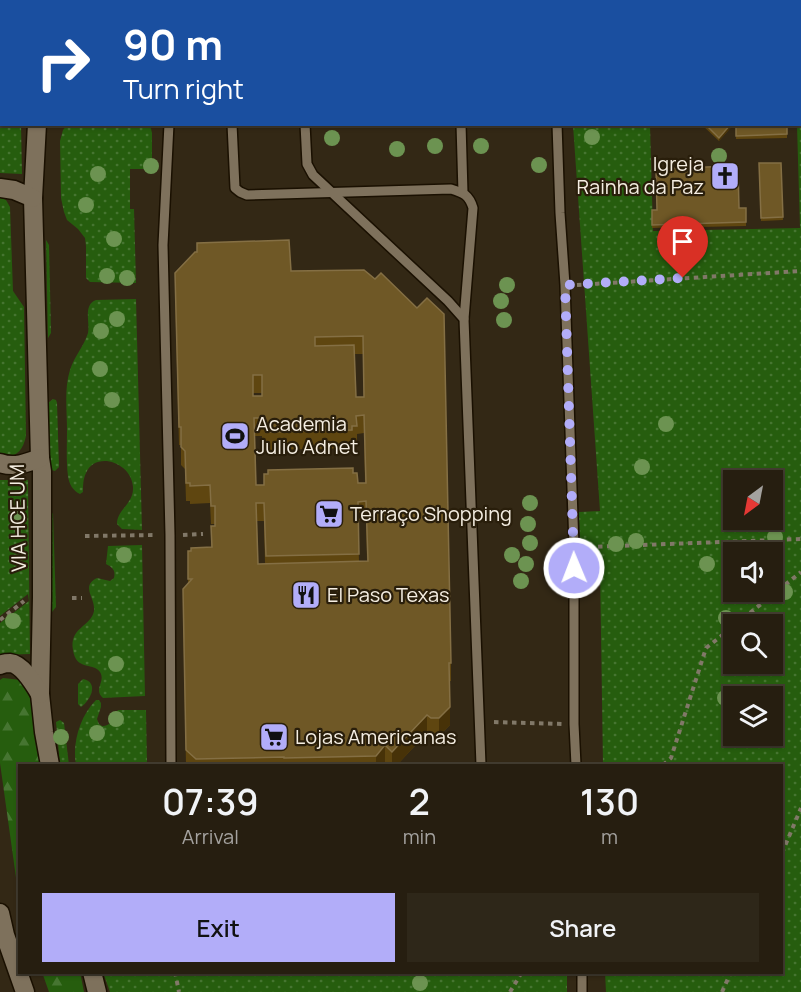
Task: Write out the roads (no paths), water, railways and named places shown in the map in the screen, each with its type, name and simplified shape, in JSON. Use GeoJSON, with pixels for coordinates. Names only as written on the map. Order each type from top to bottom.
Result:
{"type":"FeatureCollection","features":[{"type":"Feature","properties":{"kind":"main road","name":"VIA HCE UM"},"geometry":{"type":"LineString","coordinates":[[37,126],[33,198],[42,471],[40,694],[50,764]]}},
{"type":"Feature","properties":{"kind":"main road"},"geometry":{"type":"LineString","coordinates":[[0,188],[14,190],[33,198]]}},
{"type":"Feature","properties":{"kind":"main road"},"geometry":{"type":"LineString","coordinates":[[0,463],[8,466],[18,465],[40,458]]}},
{"type":"Feature","properties":{"kind":"main road"},"geometry":{"type":"LineString","coordinates":[[0,665],[9,663],[17,665],[32,680],[40,694]]}},
{"type":"Feature","properties":{"kind":"main road"},"geometry":{"type":"LineString","coordinates":[[0,913],[8,963],[26,992]]}},
{"type":"Feature","properties":{"kind":"main road"},"geometry":{"type":"LineString","coordinates":[[92,974],[97,992]]}},
{"type":"Feature","properties":{"kind":"lane"},"geometry":{"type":"LineString","coordinates":[[169,126],[163,245],[170,535],[171,764]]}},
{"type":"Feature","properties":{"kind":"lane"},"geometry":{"type":"LineString","coordinates":[[232,126],[235,188],[247,195],[451,189],[463,193],[471,200],[473,208],[464,319],[481,764]]}},
{"type":"Feature","properties":{"kind":"lane"},"geometry":{"type":"LineString","coordinates":[[305,126],[307,164],[313,175],[422,276],[464,319]]}},
{"type":"Feature","properties":{"kind":"lane"},"geometry":{"type":"LineString","coordinates":[[461,126],[463,193]]}},
{"type":"Feature","properties":{"kind":"lane"},"geometry":{"type":"LineString","coordinates":[[557,126],[574,548],[576,764]]}},
{"type":"Feature","properties":{"kind":"lane"},"geometry":{"type":"LineString","coordinates":[[582,974],[582,992]]}},
{"type":"Feature","properties":{"kind":"place","name":"Igreja Rainha da Paz"},"geometry":{"type":"Point","coordinates":[725,176]}},
{"type":"Feature","properties":{"kind":"place","name":"Academia Julio Adnet"},"geometry":{"type":"Point","coordinates":[235,436]}},
{"type":"Feature","properties":{"kind":"place","name":"Terraço Shopping"},"geometry":{"type":"Point","coordinates":[329,514]}},
{"type":"Feature","properties":{"kind":"place","name":"El Paso Texas"},"geometry":{"type":"Point","coordinates":[306,595]}},
{"type":"Feature","properties":{"kind":"place","name":"Lojas Americanas"},"geometry":{"type":"Point","coordinates":[274,737]}}]}
